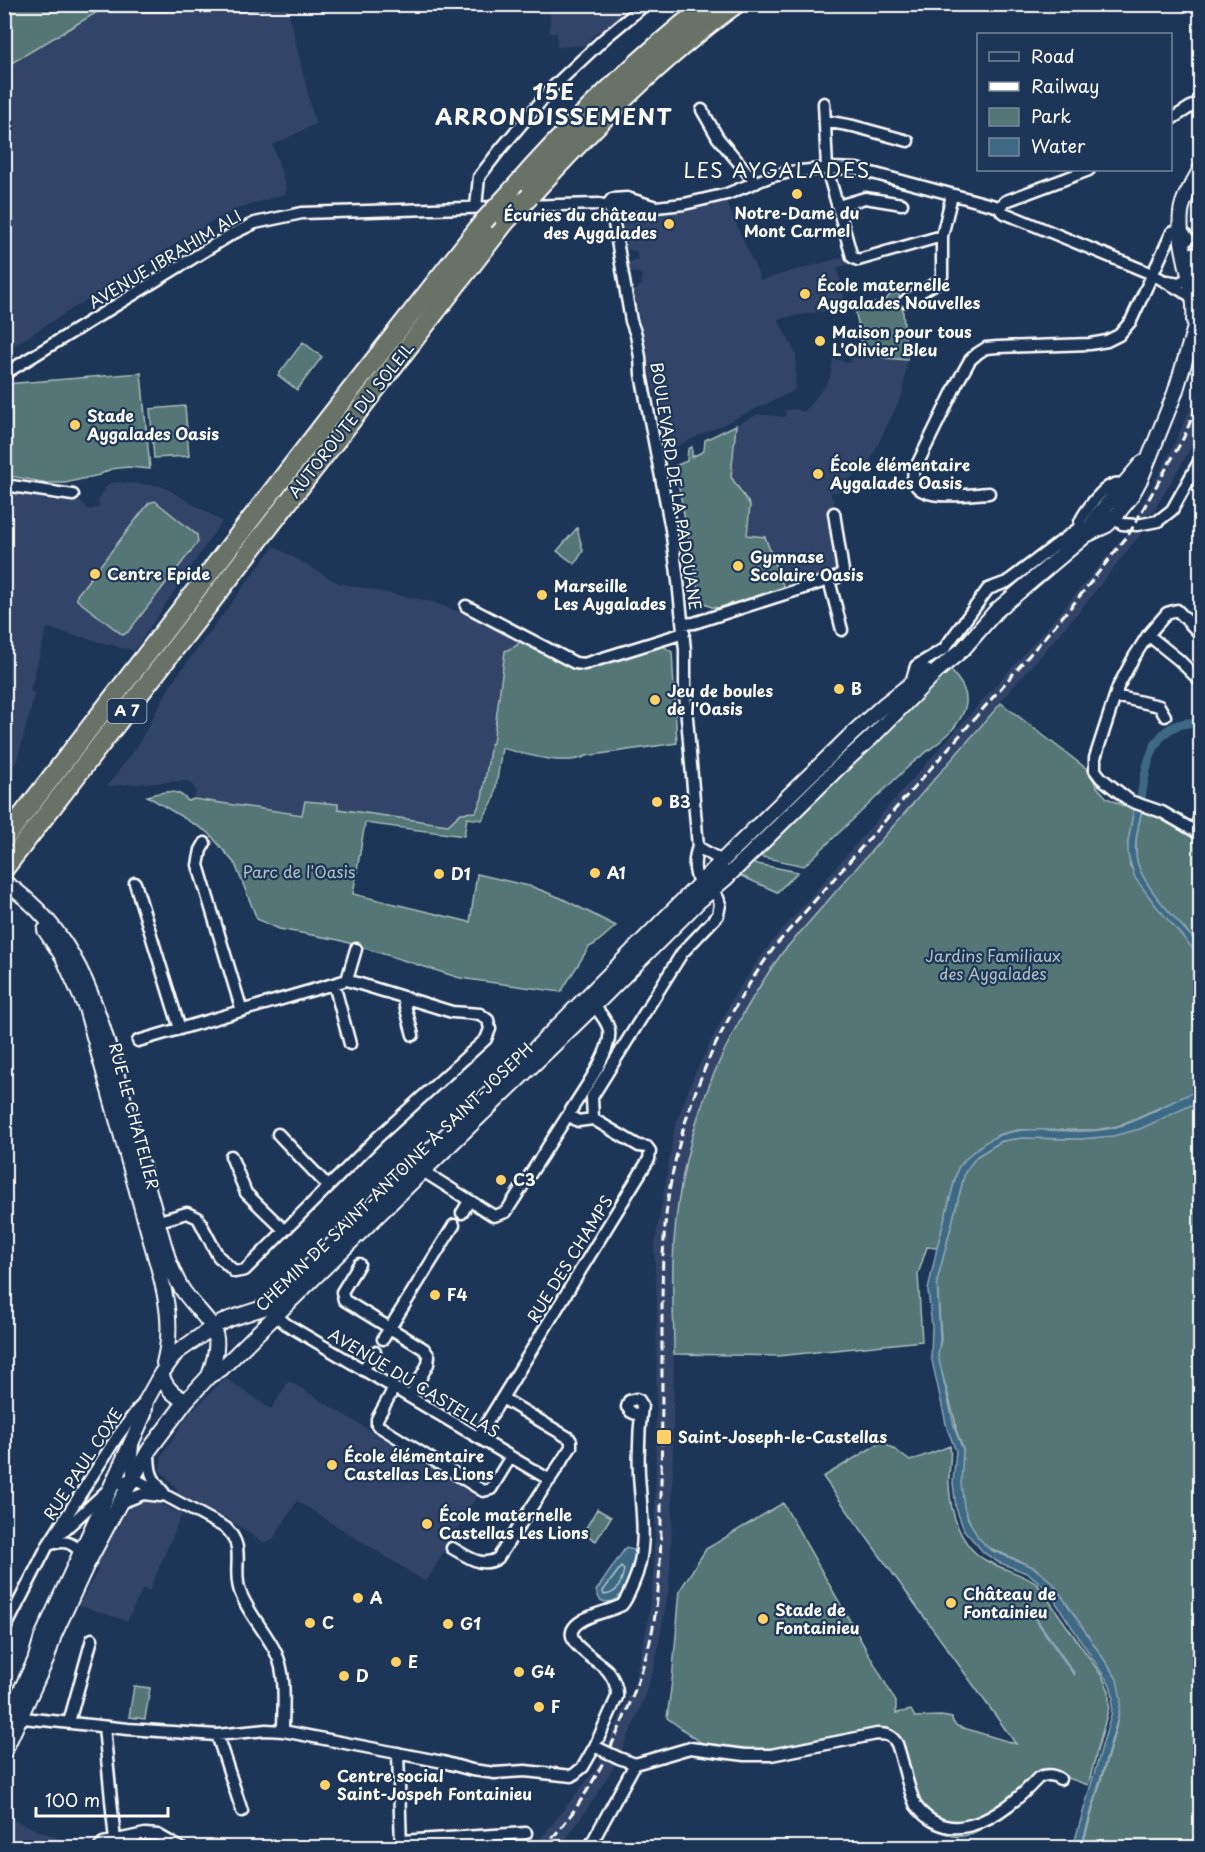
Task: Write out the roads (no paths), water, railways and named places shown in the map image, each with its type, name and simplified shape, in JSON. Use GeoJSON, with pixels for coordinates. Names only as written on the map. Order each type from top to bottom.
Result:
{"type":"FeatureCollection","features":[{"type":"Feature","properties":{"kind":"highway","name":"AUTOROUTE DU SOLEIL"},"geometry":{"type":"LineString","coordinates":[[5,873],[248,555],[269,511],[480,214],[510,193],[548,149],[584,113],[666,38],[708,4]]}},
{"type":"Feature","properties":{"kind":"highway","name":"AUTOROUTE DU SOLEIL"},"geometry":{"type":"LineString","coordinates":[[4,839],[232,546],[269,511],[506,222],[532,201],[578,143],[650,76],[736,4]]}},
{"type":"Feature","properties":{"kind":"main road"},"geometry":{"type":"LineString","coordinates":[[1114,518],[1130,498],[1150,453],[1175,393],[1192,338],[1198,303],[1192,253],[1185,234],[1181,212],[1198,174]]}},
{"type":"Feature","properties":{"kind":"main road"},"geometry":{"type":"LineString","coordinates":[[1185,234],[1182,249],[1198,303]]}},
{"type":"Feature","properties":{"kind":"main road"},"geometry":{"type":"LineString","coordinates":[[1083,531],[1150,453]]}},
{"type":"Feature","properties":{"kind":"main road","name":"CHEMIN DE SAINT-ANTOINE À SAINT-JOSEPH"},"geometry":{"type":"LineString","coordinates":[[418,1168],[594,1006],[706,887],[722,862],[853,733],[935,664],[963,649],[996,611],[1083,531],[1107,525],[1114,518]]}},
{"type":"Feature","properties":{"kind":"main road","name":"CHEMIN DE SAINT-ANTOINE À SAINT-JOSEPH"},"geometry":{"type":"LineString","coordinates":[[10,1719],[47,1658],[54,1635],[86,1566],[133,1478],[149,1450],[186,1401],[209,1376],[221,1369],[271,1311],[418,1168],[514,1070],[706,887],[732,873],[871,738],[935,664]]}},
{"type":"Feature","properties":{"kind":"main road","name":"RUE LE CHATELIER"},"geometry":{"type":"LineString","coordinates":[[5,873],[40,911],[70,950],[94,1000],[102,1024],[152,1223],[169,1310],[168,1348],[161,1374]]}},
{"type":"Feature","properties":{"kind":"main road","name":"RUE LE CHATELIER"},"geometry":{"type":"LineString","coordinates":[[4,890],[19,901],[48,934],[63,957],[92,1027],[152,1223],[178,1283],[213,1327]]}},
{"type":"Feature","properties":{"kind":"main road"},"geometry":{"type":"LineString","coordinates":[[198,1307],[229,1319]]}},
{"type":"Feature","properties":{"kind":"main road","name":"CHEMIN DE SAINT-ANTOINE À SAINT-JOSEPH"},"geometry":{"type":"LineString","coordinates":[[10,1719],[35,1661],[42,1637],[133,1439],[144,1414],[146,1401],[161,1374],[176,1353],[213,1327],[229,1319],[271,1311]]}},
{"type":"Feature","properties":{"kind":"main road"},"geometry":{"type":"LineString","coordinates":[[209,1376],[217,1347],[213,1327]]}},
{"type":"Feature","properties":{"kind":"main road"},"geometry":{"type":"LineString","coordinates":[[161,1374],[165,1385],[171,1392],[186,1401]]}},
{"type":"Feature","properties":{"kind":"main road"},"geometry":{"type":"LineString","coordinates":[[4,1752],[10,1719]]}},
{"type":"Feature","properties":{"kind":"street"},"geometry":{"type":"LineString","coordinates":[[480,214],[479,177],[499,151],[553,87],[605,38],[646,4]]}},
{"type":"Feature","properties":{"kind":"street"},"geometry":{"type":"LineString","coordinates":[[824,103],[827,169],[854,259],[858,260],[942,236]]}},
{"type":"Feature","properties":{"kind":"street"},"geometry":{"type":"LineString","coordinates":[[1172,119],[1196,104]]}},
{"type":"Feature","properties":{"kind":"street"},"geometry":{"type":"LineString","coordinates":[[702,110],[718,138],[756,183]]}},
{"type":"Feature","properties":{"kind":"street"},"geometry":{"type":"LineString","coordinates":[[825,121],[908,141]]}},
{"type":"Feature","properties":{"kind":"street","name":"AVENUE IBRAHIM ALI"},"geometry":{"type":"LineString","coordinates":[[4,374],[255,222],[302,213],[341,211],[480,214],[532,201],[607,206],[612,199],[621,198],[656,207],[684,204],[727,194],[790,172],[827,169],[857,169],[999,207],[1002,212],[1152,274],[1189,295],[1198,303]]}},
{"type":"Feature","properties":{"kind":"street"},"geometry":{"type":"LineString","coordinates":[[999,207],[1006,201],[1086,171]]}},
{"type":"Feature","properties":{"kind":"street"},"geometry":{"type":"LineString","coordinates":[[905,301],[938,282],[942,276],[942,236],[951,195]]}},
{"type":"Feature","properties":{"kind":"street"},"geometry":{"type":"LineString","coordinates":[[838,206],[865,198],[903,204]]}},
{"type":"Feature","properties":{"kind":"street","name":"BOULEVARD DE LA PADOUANE"},"geometry":{"type":"LineString","coordinates":[[607,206],[612,212],[671,529],[683,628],[685,694],[698,847]]}},
{"type":"Feature","properties":{"kind":"street"},"geometry":{"type":"LineString","coordinates":[[989,493],[929,494],[916,487],[912,479],[970,360],[986,348],[1090,344],[1107,341],[1119,335],[1131,321],[1172,232],[1185,234]]}},
{"type":"Feature","properties":{"kind":"street"},"geometry":{"type":"LineString","coordinates":[[1164,280],[1179,283],[1189,278],[1192,253]]}},
{"type":"Feature","properties":{"kind":"street"},"geometry":{"type":"LineString","coordinates":[[1097,516],[1108,514],[1122,524],[1137,525],[1158,521],[1172,510],[1200,460]]}},
{"type":"Feature","properties":{"kind":"street"},"geometry":{"type":"LineString","coordinates":[[1083,531],[1080,522],[1082,515],[1092,501],[1107,488],[1119,483],[1124,484],[1127,494],[1114,518]]}},
{"type":"Feature","properties":{"kind":"street"},"geometry":{"type":"LineString","coordinates":[[4,484],[73,495]]}},
{"type":"Feature","properties":{"kind":"street"},"geometry":{"type":"LineString","coordinates":[[466,606],[575,663],[584,664],[694,623],[838,577],[843,571],[834,513]]}},
{"type":"Feature","properties":{"kind":"street","name":"CHEMIN DE SAINT-ANTOINE À SAINT-JOSEPH"},"geometry":{"type":"LineString","coordinates":[[935,664],[988,589],[1007,582],[1083,531]]}},
{"type":"Feature","properties":{"kind":"street"},"geometry":{"type":"LineString","coordinates":[[829,580],[842,630]]}},
{"type":"Feature","properties":{"kind":"street"},"geometry":{"type":"LineString","coordinates":[[1200,634],[1177,610],[1167,613],[1148,635],[1134,657],[1115,696],[1095,758],[1095,770],[1101,778],[1130,801],[1147,806],[1198,833],[1200,815]]}},
{"type":"Feature","properties":{"kind":"street"},"geometry":{"type":"LineString","coordinates":[[1148,635],[1199,680]]}},
{"type":"Feature","properties":{"kind":"street"},"geometry":{"type":"LineString","coordinates":[[1115,696],[1159,706],[1165,716]]}},
{"type":"Feature","properties":{"kind":"street"},"geometry":{"type":"LineString","coordinates":[[205,843],[198,864],[242,1011]]}},
{"type":"Feature","properties":{"kind":"street"},"geometry":{"type":"LineString","coordinates":[[568,1115],[578,1121],[593,1119],[592,1097],[682,953],[718,915],[720,904],[718,898],[706,887],[696,869],[695,856],[698,847],[722,862]]}},
{"type":"Feature","properties":{"kind":"street"},"geometry":{"type":"LineString","coordinates":[[135,883],[180,1029]]}},
{"type":"Feature","properties":{"kind":"street"},"geometry":{"type":"LineString","coordinates":[[347,980],[356,949]]}},
{"type":"Feature","properties":{"kind":"street"},"geometry":{"type":"LineString","coordinates":[[138,1041],[347,980],[452,1012],[480,1014],[488,1020],[489,1029],[486,1039],[378,1137],[245,1270],[235,1272],[218,1256],[198,1218],[187,1213],[152,1223]]}},
{"type":"Feature","properties":{"kind":"street"},"geometry":{"type":"LineString","coordinates":[[334,984],[350,1044]]}},
{"type":"Feature","properties":{"kind":"street"},"geometry":{"type":"LineString","coordinates":[[403,998],[413,1035]]}},
{"type":"Feature","properties":{"kind":"street"},"geometry":{"type":"LineString","coordinates":[[418,1168],[494,1216],[506,1212],[568,1115],[608,1046],[609,1028],[603,1016],[594,1006]]}},
{"type":"Feature","properties":{"kind":"street","name":"RUE DES CHAMPS"},"geometry":{"type":"LineString","coordinates":[[478,1437],[649,1159],[650,1151],[647,1147],[639,1146],[593,1119]]}},
{"type":"Feature","properties":{"kind":"street"},"geometry":{"type":"LineString","coordinates":[[279,1134],[328,1186]]}},
{"type":"Feature","properties":{"kind":"street"},"geometry":{"type":"LineString","coordinates":[[231,1156],[246,1193],[284,1230]]}},
{"type":"Feature","properties":{"kind":"street"},"geometry":{"type":"LineString","coordinates":[[462,1213],[469,1200]]}},
{"type":"Feature","properties":{"kind":"street"},"geometry":{"type":"LineString","coordinates":[[382,1339],[454,1225]]}},
{"type":"Feature","properties":{"kind":"street"},"geometry":{"type":"LineString","coordinates":[[359,1264],[342,1292],[341,1296],[344,1300],[424,1349],[429,1356],[428,1364],[410,1397]]}},
{"type":"Feature","properties":{"kind":"street","name":"AVENUE DU CASTELLAS"},"geometry":{"type":"LineString","coordinates":[[271,1311],[286,1324],[550,1480]]}},
{"type":"Feature","properties":{"kind":"street"},"geometry":{"type":"LineString","coordinates":[[363,1370],[375,1352]]}},
{"type":"Feature","properties":{"kind":"street"},"geometry":{"type":"LineString","coordinates":[[394,1388],[376,1419],[377,1425],[483,1491],[491,1489],[510,1458]]}},
{"type":"Feature","properties":{"kind":"street"},"geometry":{"type":"LineString","coordinates":[[452,1548],[478,1562],[486,1563],[498,1558],[571,1447],[570,1440],[502,1398]]}},
{"type":"Feature","properties":{"kind":"street","name":"RUE PAUL COXE"},"geometry":{"type":"LineString","coordinates":[[4,1631],[48,1545],[117,1437],[146,1401]]}},
{"type":"Feature","properties":{"kind":"street"},"geometry":{"type":"LineString","coordinates":[[10,1719],[217,1735],[266,1730],[283,1731],[443,1762],[472,1770],[495,1773],[525,1771],[572,1776],[583,1767],[597,1747],[617,1697],[616,1687],[609,1672],[577,1646],[572,1640],[572,1633],[583,1620],[622,1605],[638,1572],[643,1554],[644,1531],[639,1476],[640,1416]]}},
{"type":"Feature","properties":{"kind":"street"},"geometry":{"type":"LineString","coordinates":[[133,1439],[131,1466],[133,1478],[226,1528],[237,1543],[239,1591],[277,1654],[282,1674],[283,1731]]}},
{"type":"Feature","properties":{"kind":"street"},"geometry":{"type":"LineString","coordinates":[[149,1450],[150,1473],[168,1497]]}},
{"type":"Feature","properties":{"kind":"street","name":"RUE PAUL COXE"},"geometry":{"type":"LineString","coordinates":[[48,1545],[112,1486],[133,1478]]}},
{"type":"Feature","properties":{"kind":"street"},"geometry":{"type":"LineString","coordinates":[[120,1503],[143,1494],[168,1497]]}},
{"type":"Feature","properties":{"kind":"street","name":"RUE PAUL COXE"},"geometry":{"type":"LineString","coordinates":[[48,1545],[62,1541],[70,1543],[81,1552]]}},
{"type":"Feature","properties":{"kind":"street"},"geometry":{"type":"LineString","coordinates":[[69,1722],[92,1638]]}},
{"type":"Feature","properties":{"kind":"street"},"geometry":{"type":"LineString","coordinates":[[104,1727],[116,1841]]}},
{"type":"Feature","properties":{"kind":"street"},"geometry":{"type":"LineString","coordinates":[[597,1747],[635,1764],[690,1748],[745,1755],[771,1755],[886,1734],[897,1744],[915,1803],[934,1831],[941,1837]]}},
{"type":"Feature","properties":{"kind":"street"},"geometry":{"type":"LineString","coordinates":[[217,1735],[242,1811]]}},
{"type":"Feature","properties":{"kind":"street"},"geometry":{"type":"LineString","coordinates":[[398,1754],[401,1844],[526,1833]]}},
{"type":"Feature","properties":{"kind":"street"},"geometry":{"type":"LineString","coordinates":[[589,1848],[592,1838],[635,1764]]}},
{"type":"Feature","properties":{"kind":"street"},"geometry":{"type":"LineString","coordinates":[[984,1832],[1038,1778],[1054,1775],[1060,1779]]}},
{"type":"Feature","properties":{"kind":"street"},"geometry":{"type":"LineString","coordinates":[[99,1848],[104,1844],[146,1834],[158,1835],[181,1848]]}},
{"type":"Feature","properties":{"kind":"water"},"geometry":{"type":"Polygon","coordinates":[[[1134,808],[1142,809],[1137,832],[1136,855],[1144,878],[1152,891],[1200,946],[1200,957],[1135,878],[1128,855],[1134,808]]]}},
{"type":"Feature","properties":{"kind":"water"},"geometry":{"type":"Polygon","coordinates":[[[1200,1090],[1200,1101],[1140,1129],[1113,1136],[1079,1139],[1021,1138],[1002,1141],[977,1156],[965,1172],[937,1281],[940,1339],[938,1356],[955,1430],[963,1450],[961,1484],[968,1519],[978,1537],[987,1547],[1033,1567],[1053,1583],[1117,1679],[1121,1700],[1118,1717],[1081,1847],[1073,1847],[1111,1715],[1113,1696],[1110,1685],[1047,1589],[1029,1574],[998,1562],[984,1553],[964,1530],[956,1508],[953,1483],[956,1451],[947,1428],[931,1356],[932,1327],[928,1290],[958,1168],[976,1149],[995,1137],[1014,1131],[1097,1130],[1120,1126],[1200,1090]]]}},
{"type":"Feature","properties":{"kind":"water"},"geometry":{"type":"Polygon","coordinates":[[[626,1547],[636,1553],[626,1587],[615,1600],[609,1602],[600,1600],[596,1591],[626,1547]]]}},
{"type":"Feature","properties":{"kind":"waterway"},"geometry":{"type":"LineString","coordinates":[[1139,809],[1148,764],[1160,738],[1170,729],[1183,724],[1200,723]]}},
{"type":"Feature","properties":{"kind":"waterway"},"geometry":{"type":"LineString","coordinates":[[1028,1602],[1031,1612],[1074,1674]]}},
{"type":"Feature","properties":{"kind":"railway"},"geometry":{"type":"LineString","coordinates":[[543,1848],[573,1812],[605,1758],[634,1694],[650,1641],[657,1602],[660,1562],[662,1290],[666,1213],[679,1144],[688,1113],[711,1054],[740,999],[776,945],[1075,602],[1129,534],[1184,437],[1200,398]]}},
{"type":"Feature","properties":{"kind":"place","name":"Notre-Dame du Mont Carmel"},"geometry":{"type":"Point","coordinates":[797,194]}},
{"type":"Feature","properties":{"kind":"place","name":"Écuries du château des Aygalades"},"geometry":{"type":"Point","coordinates":[669,224]}},
{"type":"Feature","properties":{"kind":"place","name":"École maternelle Aygalades Nouvelles"},"geometry":{"type":"Point","coordinates":[805,294]}},
{"type":"Feature","properties":{"kind":"place","name":"Maison pour tous L'Olivier Bleu"},"geometry":{"type":"Point","coordinates":[820,341]}},
{"type":"Feature","properties":{"kind":"place","name":"Stade Aygalades Oasis"},"geometry":{"type":"Point","coordinates":[75,425]}},
{"type":"Feature","properties":{"kind":"place","name":"École élémentaire Aygalades Oasis"},"geometry":{"type":"Point","coordinates":[818,474]}},
{"type":"Feature","properties":{"kind":"place","name":"Gymnase Scolaire Oasis"},"geometry":{"type":"Point","coordinates":[738,566]}},
{"type":"Feature","properties":{"kind":"place","name":"Centre Epide"},"geometry":{"type":"Point","coordinates":[95,574]}},
{"type":"Feature","properties":{"kind":"place","name":"Marseille Les Aygalades"},"geometry":{"type":"Point","coordinates":[542,595]}},
{"type":"Feature","properties":{"kind":"place","name":"B"},"geometry":{"type":"Point","coordinates":[839,689]}},
{"type":"Feature","properties":{"kind":"place","name":"Jeu de boules de l'Oasis"},"geometry":{"type":"Point","coordinates":[655,700]}},
{"type":"Feature","properties":{"kind":"place","name":"B3"},"geometry":{"type":"Point","coordinates":[657,802]}},
{"type":"Feature","properties":{"kind":"place","name":"A1"},"geometry":{"type":"Point","coordinates":[595,873]}},
{"type":"Feature","properties":{"kind":"place","name":"D1"},"geometry":{"type":"Point","coordinates":[439,874]}},
{"type":"Feature","properties":{"kind":"place","name":"C3"},"geometry":{"type":"Point","coordinates":[501,1180]}},
{"type":"Feature","properties":{"kind":"place","name":"F4"},"geometry":{"type":"Point","coordinates":[435,1295]}},
{"type":"Feature","properties":{"kind":"place","name":"Saint-Joseph-le-Castellas"},"geometry":{"type":"Point","coordinates":[664,1437]}},
{"type":"Feature","properties":{"kind":"place","name":"École élémentaire Castellas Les Lions"},"geometry":{"type":"Point","coordinates":[332,1465]}},
{"type":"Feature","properties":{"kind":"place","name":"École maternelle Castellas Les Lions"},"geometry":{"type":"Point","coordinates":[427,1524]}},
{"type":"Feature","properties":{"kind":"place","name":"A"},"geometry":{"type":"Point","coordinates":[358,1598]}},
{"type":"Feature","properties":{"kind":"place","name":"Château de Fontainieu"},"geometry":{"type":"Point","coordinates":[951,1603]}},
{"type":"Feature","properties":{"kind":"place","name":"Stade de Fontainieu"},"geometry":{"type":"Point","coordinates":[763,1619]}},
{"type":"Feature","properties":{"kind":"place","name":"C"},"geometry":{"type":"Point","coordinates":[310,1623]}},
{"type":"Feature","properties":{"kind":"place","name":"G1"},"geometry":{"type":"Point","coordinates":[448,1624]}},
{"type":"Feature","properties":{"kind":"place","name":"E"},"geometry":{"type":"Point","coordinates":[396,1662]}},
{"type":"Feature","properties":{"kind":"place","name":"G4"},"geometry":{"type":"Point","coordinates":[519,1672]}},
{"type":"Feature","properties":{"kind":"place","name":"D"},"geometry":{"type":"Point","coordinates":[344,1676]}},
{"type":"Feature","properties":{"kind":"place","name":"F"},"geometry":{"type":"Point","coordinates":[539,1707]}},
{"type":"Feature","properties":{"kind":"place","name":"Centre social Saint-Jospeh Fontainieu"},"geometry":{"type":"Point","coordinates":[325,1785]}},
{"type":"Feature","properties":{"kind":"district","name":"15E ARRONDISSEMENT"},"geometry":{"type":"Point","coordinates":[554,104]}},
{"type":"Feature","properties":{"kind":"district","name":"LES AYGALADES"},"geometry":{"type":"Point","coordinates":[777,171]}},
{"type":"Feature","properties":{"kind":"park label","name":"Parc de l'Oasis"},"geometry":{"type":"Point","coordinates":[299,872]}},
{"type":"Feature","properties":{"kind":"park label","name":"Jardins Familiaux des Aygalades"},"geometry":{"type":"Point","coordinates":[993,965]}}]}
